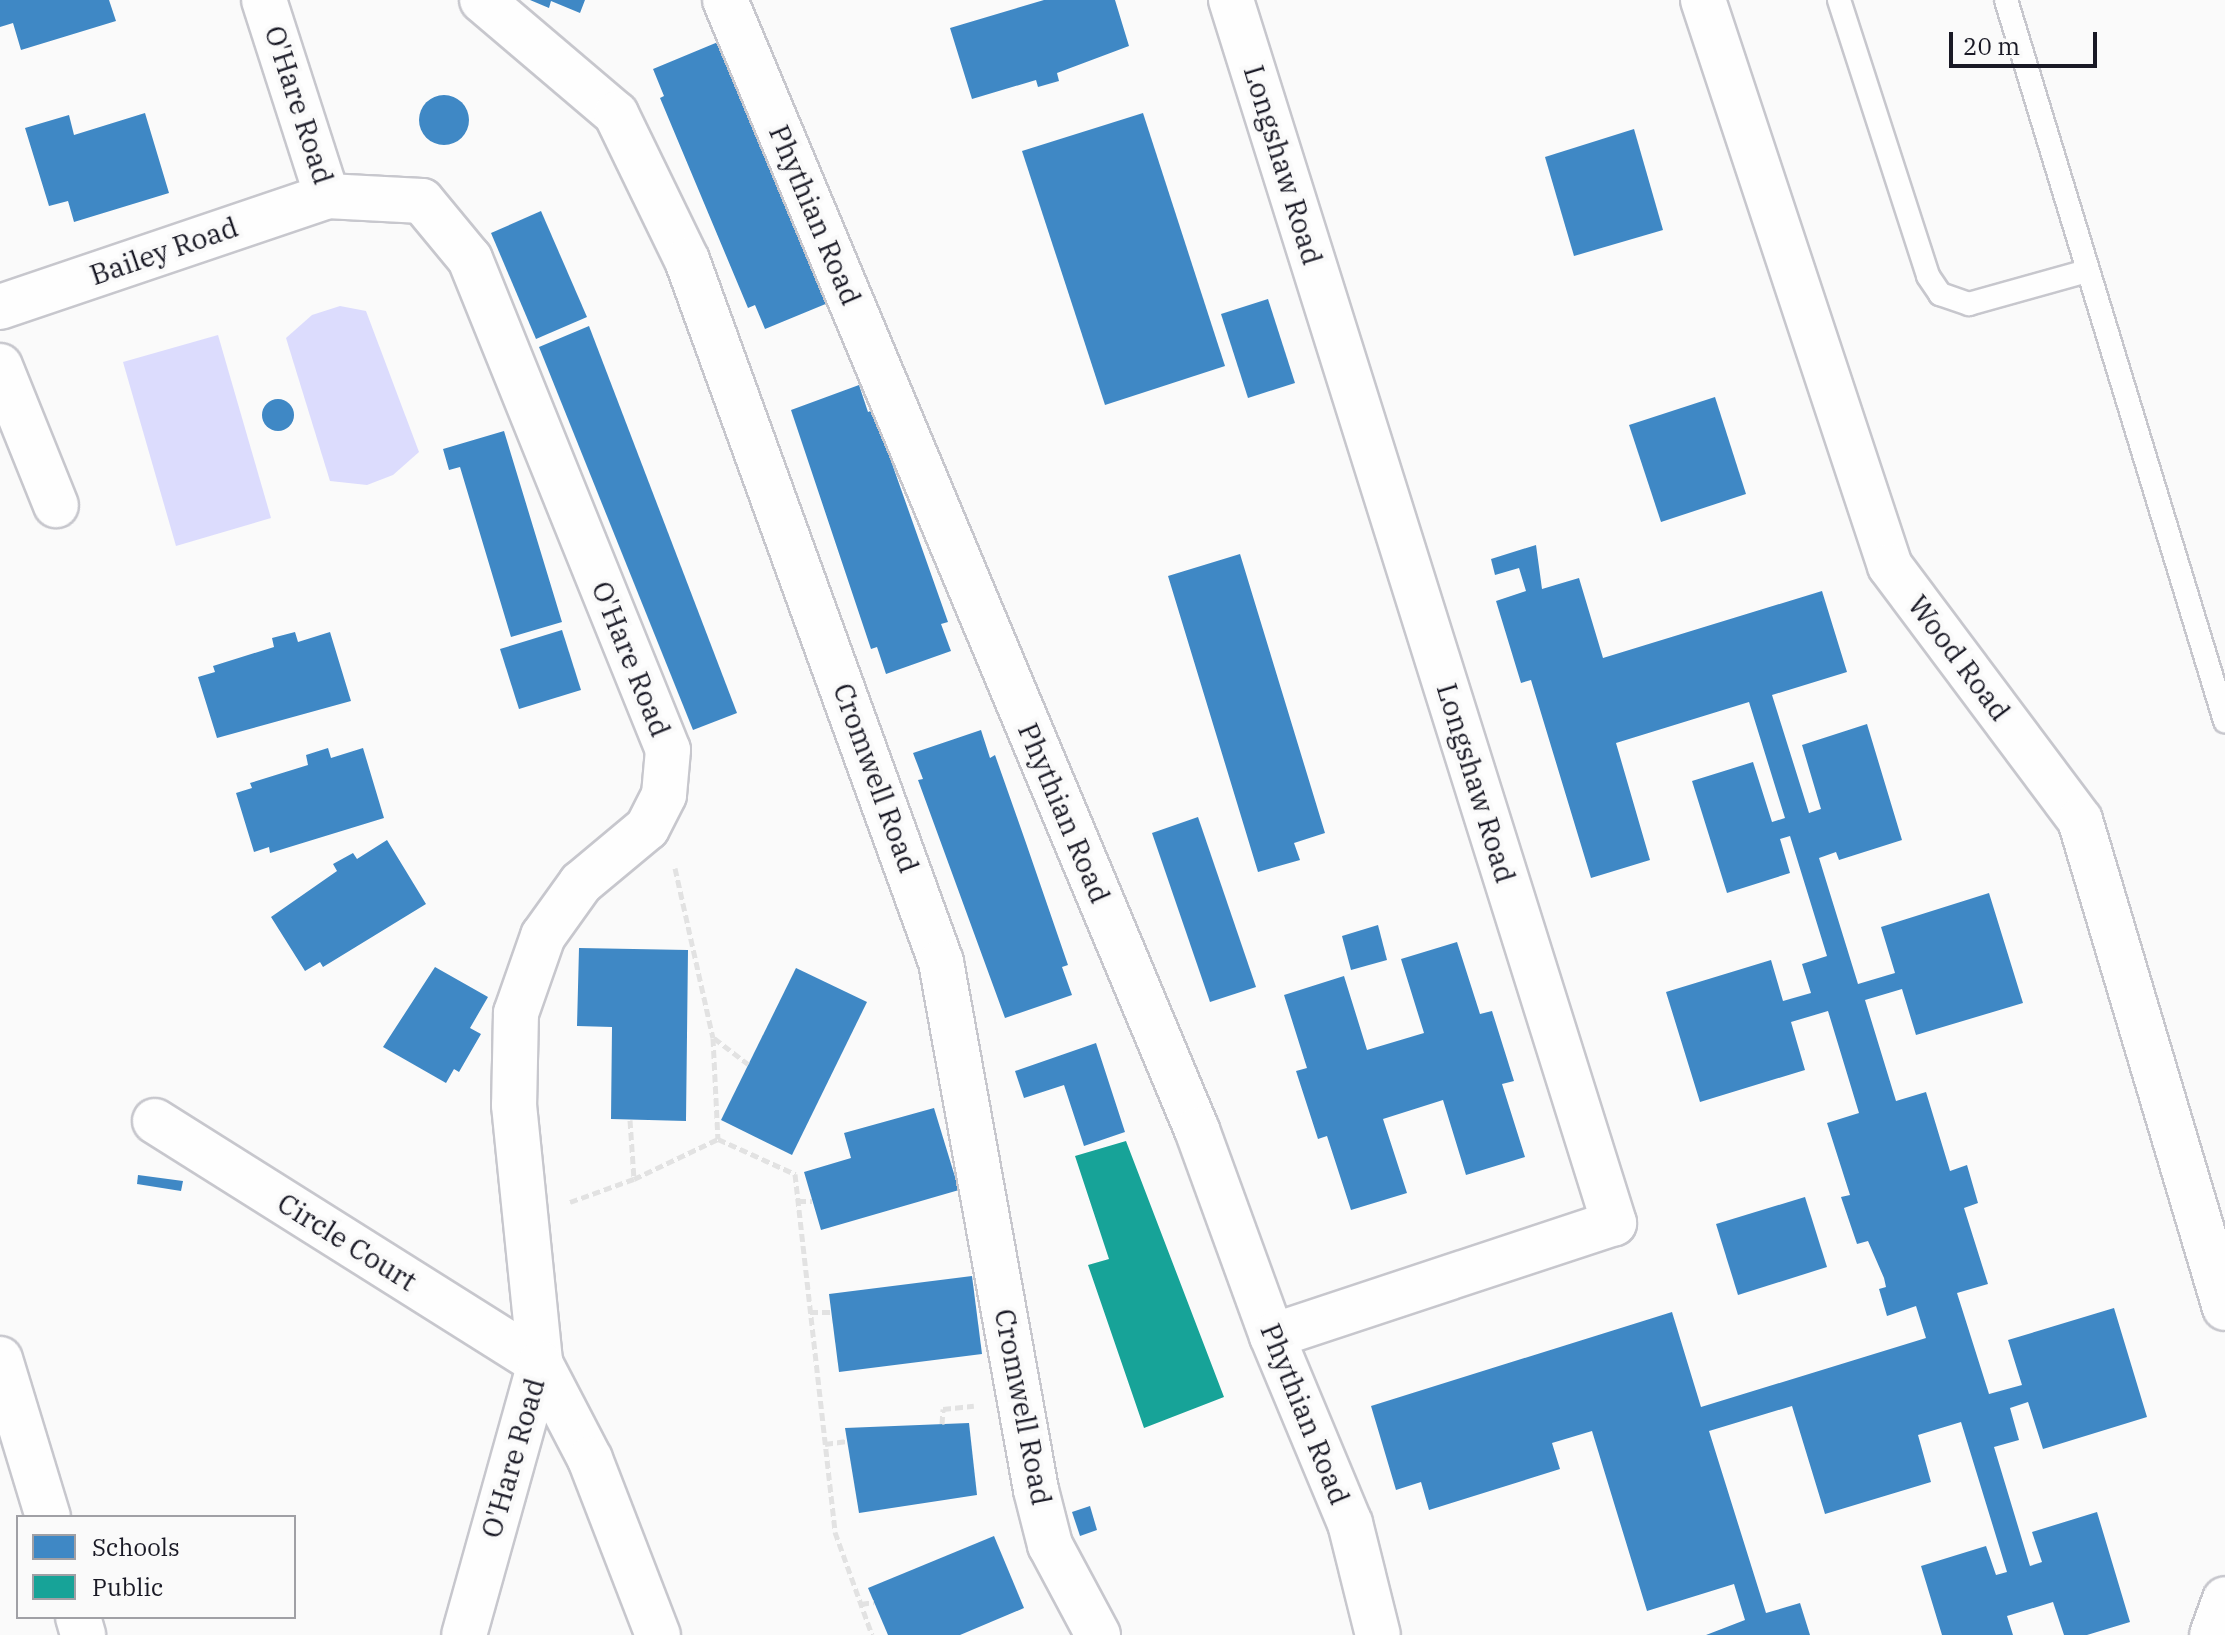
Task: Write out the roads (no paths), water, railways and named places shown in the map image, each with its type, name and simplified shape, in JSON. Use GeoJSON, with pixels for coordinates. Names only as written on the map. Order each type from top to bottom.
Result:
{"type":"FeatureCollection","features":[{"type":"Feature","properties":{"kind":"street","name":"O'Hare Road"},"geometry":{"type":"LineString","coordinates":[[264,0],[327,196],[422,201],[470,259],[668,750],[664,795],[647,828],[581,883],[543,936],[516,1013],[515,1120],[540,1363],[464,1635]]}},
{"type":"Feature","properties":{"kind":"street","name":"Cromwell Road"},"geometry":{"type":"LineString","coordinates":[[482,0],[616,114],[687,260],[941,962],[1036,1490],[1050,1545],[1098,1635]]}},
{"type":"Feature","properties":{"kind":"street","name":"Phythian Road"},"geometry":{"type":"LineString","coordinates":[[725,0],[1197,1130],[1272,1336],[1350,1523],[1378,1635]]}},
{"type":"Feature","properties":{"kind":"street","name":"Longshaw Road"},"geometry":{"type":"LineString","coordinates":[[1231,0],[1614,1223],[1272,1336]]}},
{"type":"Feature","properties":{"kind":"street","name":"Wood Road"},"geometry":{"type":"LineString","coordinates":[[1703,0],[1890,566],[2080,820],[2225,1308]]}},
{"type":"Feature","properties":{"kind":"street","name":"Bailey Road"},"geometry":{"type":"LineString","coordinates":[[0,307],[327,196]]}},
{"type":"Feature","properties":{"kind":"street"},"geometry":{"type":"LineString","coordinates":[[0,366],[56,505]]}},
{"type":"Feature","properties":{"kind":"street","name":"Circle Court"},"geometry":{"type":"LineString","coordinates":[[155,1121],[540,1363]]}},
{"type":"Feature","properties":{"kind":"street"},"geometry":{"type":"LineString","coordinates":[[0,1359],[47,1515]]}},
{"type":"Feature","properties":{"kind":"street"},"geometry":{"type":"LineString","coordinates":[[540,1363],[590,1459],[658,1635]]}},
{"type":"Feature","properties":{"kind":"street"},"geometry":{"type":"LineString","coordinates":[[2212,1635],[2225,1599]]}},
{"type":"Feature","properties":{"kind":"lane"},"geometry":{"type":"LineString","coordinates":[[1839,0],[1928,276],[1940,294],[1969,304],[2087,271]]}},
{"type":"Feature","properties":{"kind":"lane"},"geometry":{"type":"LineString","coordinates":[[2006,0],[2225,721]]}}]}
